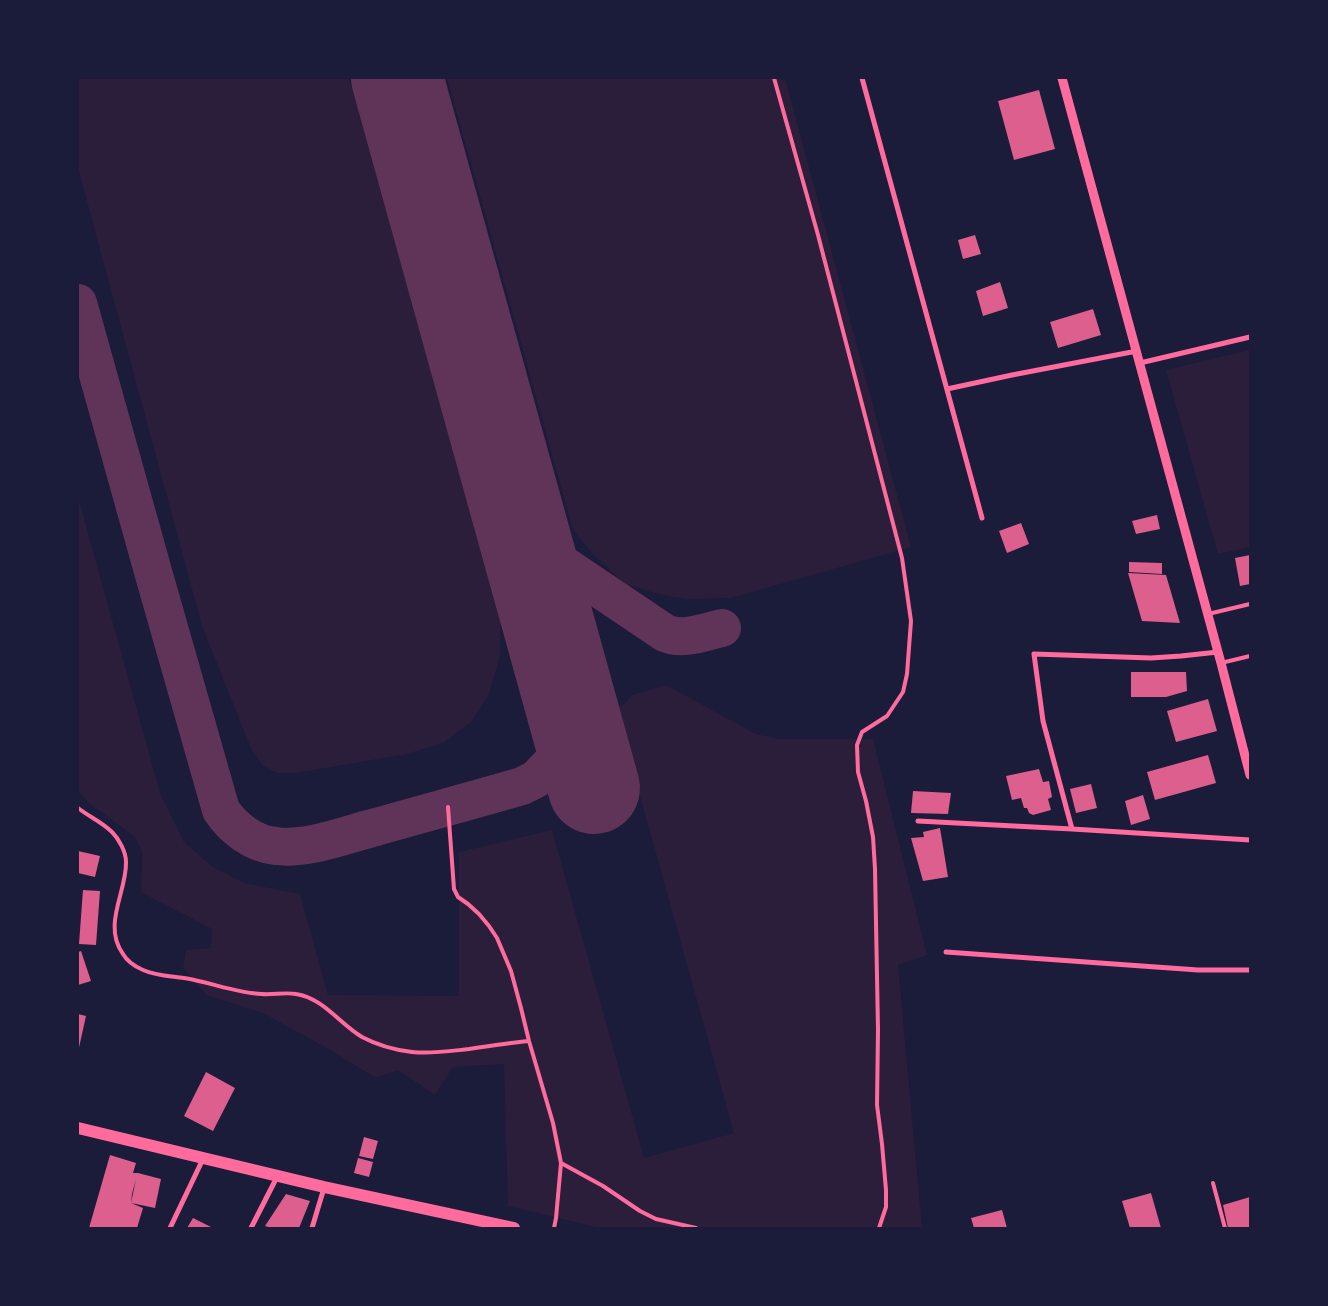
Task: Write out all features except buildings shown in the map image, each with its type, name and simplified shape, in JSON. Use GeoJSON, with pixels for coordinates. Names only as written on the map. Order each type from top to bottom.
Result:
{"type":"FeatureCollection","features":[{"type":"Feature","properties":{"kind":"main road"},"geometry":{"type":"LineString","coordinates":[[78,1128],[324,1187],[514,1228]]}},
{"type":"Feature","properties":{"kind":"street"},"geometry":{"type":"LineString","coordinates":[[862,78],[982,518]]}},
{"type":"Feature","properties":{"kind":"street"},"geometry":{"type":"LineString","coordinates":[[1062,78],[1250,775]]}},
{"type":"Feature","properties":{"kind":"street"},"geometry":{"type":"LineString","coordinates":[[1140,363],[1250,336]]}},
{"type":"Feature","properties":{"kind":"street"},"geometry":{"type":"LineString","coordinates":[[947,390],[1012,375],[1137,351]]}},
{"type":"Feature","properties":{"kind":"street"},"geometry":{"type":"LineString","coordinates":[[1072,828],[1043,721],[1034,654],[1151,658],[1218,652]]}},
{"type":"Feature","properties":{"kind":"street"},"geometry":{"type":"LineString","coordinates":[[918,820],[1250,840]]}},
{"type":"Feature","properties":{"kind":"street"},"geometry":{"type":"LineString","coordinates":[[946,952],[1189,970],[1250,970]]}},
{"type":"Feature","properties":{"kind":"street"},"geometry":{"type":"LineString","coordinates":[[170,1228],[204,1158]]}},
{"type":"Feature","properties":{"kind":"street"},"geometry":{"type":"LineString","coordinates":[[251,1228],[278,1176]]}},
{"type":"Feature","properties":{"kind":"street"},"geometry":{"type":"LineString","coordinates":[[312,1228],[324,1187]]}},
{"type":"Feature","properties":{"kind":"lane"},"geometry":{"type":"LineString","coordinates":[[774,78],[818,235],[902,558],[911,622],[907,674],[903,692],[887,716],[862,732],[857,745],[858,772],[873,837],[875,869],[878,1030],[877,1105],[885,1175],[886,1206],[879,1228]]}},
{"type":"Feature","properties":{"kind":"lane"},"geometry":{"type":"LineString","coordinates":[[1208,614],[1250,604]]}},
{"type":"Feature","properties":{"kind":"lane"},"geometry":{"type":"LineString","coordinates":[[1221,663],[1250,656]]}},
{"type":"Feature","properties":{"kind":"lane"},"geometry":{"type":"LineString","coordinates":[[448,807],[454,889],[458,897],[479,914],[497,938],[522,1008],[529,1041],[553,1123],[561,1163],[554,1228]]}},
{"type":"Feature","properties":{"kind":"lane"},"geometry":{"type":"LineString","coordinates":[[78,808],[112,832],[120,842],[124,852],[126,862],[115,914],[115,933],[117,944],[123,954],[131,963],[142,970],[157,975],[185,978],[244,992],[262,994],[295,993],[304,995],[334,1014],[360,1036],[394,1049],[437,1053],[529,1041]]}},
{"type":"Feature","properties":{"kind":"lane"},"geometry":{"type":"LineString","coordinates":[[561,1163],[603,1186],[640,1211],[656,1219],[696,1228]]}},
{"type":"Feature","properties":{"kind":"lane"},"geometry":{"type":"LineString","coordinates":[[1213,1183],[1225,1228]]}},
{"type":"Feature","properties":{"kind":"shaded area"},"geometry":{"type":"Polygon","coordinates":[[[78,78],[349,78],[500,617],[500,656],[489,694],[471,722],[445,742],[407,754],[296,773],[277,773],[261,764],[250,746],[202,626],[78,168],[78,78]]]}},
{"type":"Feature","properties":{"kind":"shaded area"},"geometry":{"type":"Polygon","coordinates":[[[447,78],[785,78],[911,547],[731,598],[686,599],[658,594],[625,584],[595,556],[573,530],[447,78]]]}},
{"type":"Feature","properties":{"kind":"shaded area"},"geometry":{"type":"Polygon","coordinates":[[[1250,350],[1250,547],[1218,554],[1166,370],[1250,350]]]}},
{"type":"Feature","properties":{"kind":"shaded area"},"geometry":{"type":"Polygon","coordinates":[[[78,497],[160,793],[184,842],[213,867],[244,883],[300,894],[328,995],[459,996],[459,852],[552,830],[644,1158],[734,1133],[616,710],[632,695],[666,685],[756,734],[779,739],[873,739],[927,955],[898,965],[922,1228],[600,1228],[508,1206],[504,1064],[453,1067],[435,1095],[398,1070],[376,1078],[263,1013],[206,995],[183,967],[186,950],[211,948],[212,929],[141,892],[142,852],[135,837],[89,803],[78,791],[78,497]]]}},
{"type":"Feature","properties":{"kind":"taxiway"},"geometry":{"type":"LineString","coordinates":[[78,303],[221,810],[231,823],[244,834],[268,845],[288,847],[314,844],[522,786],[536,779],[557,757],[564,745],[567,692]]}},
{"type":"Feature","properties":{"kind":"taxiway"},"geometry":{"type":"LineString","coordinates":[[521,524],[540,547],[555,559],[665,633],[686,636],[722,628]]}},
{"type":"Feature","properties":{"kind":"runway"},"geometry":{"type":"LineString","coordinates":[[397,78],[594,788]]}}]}
